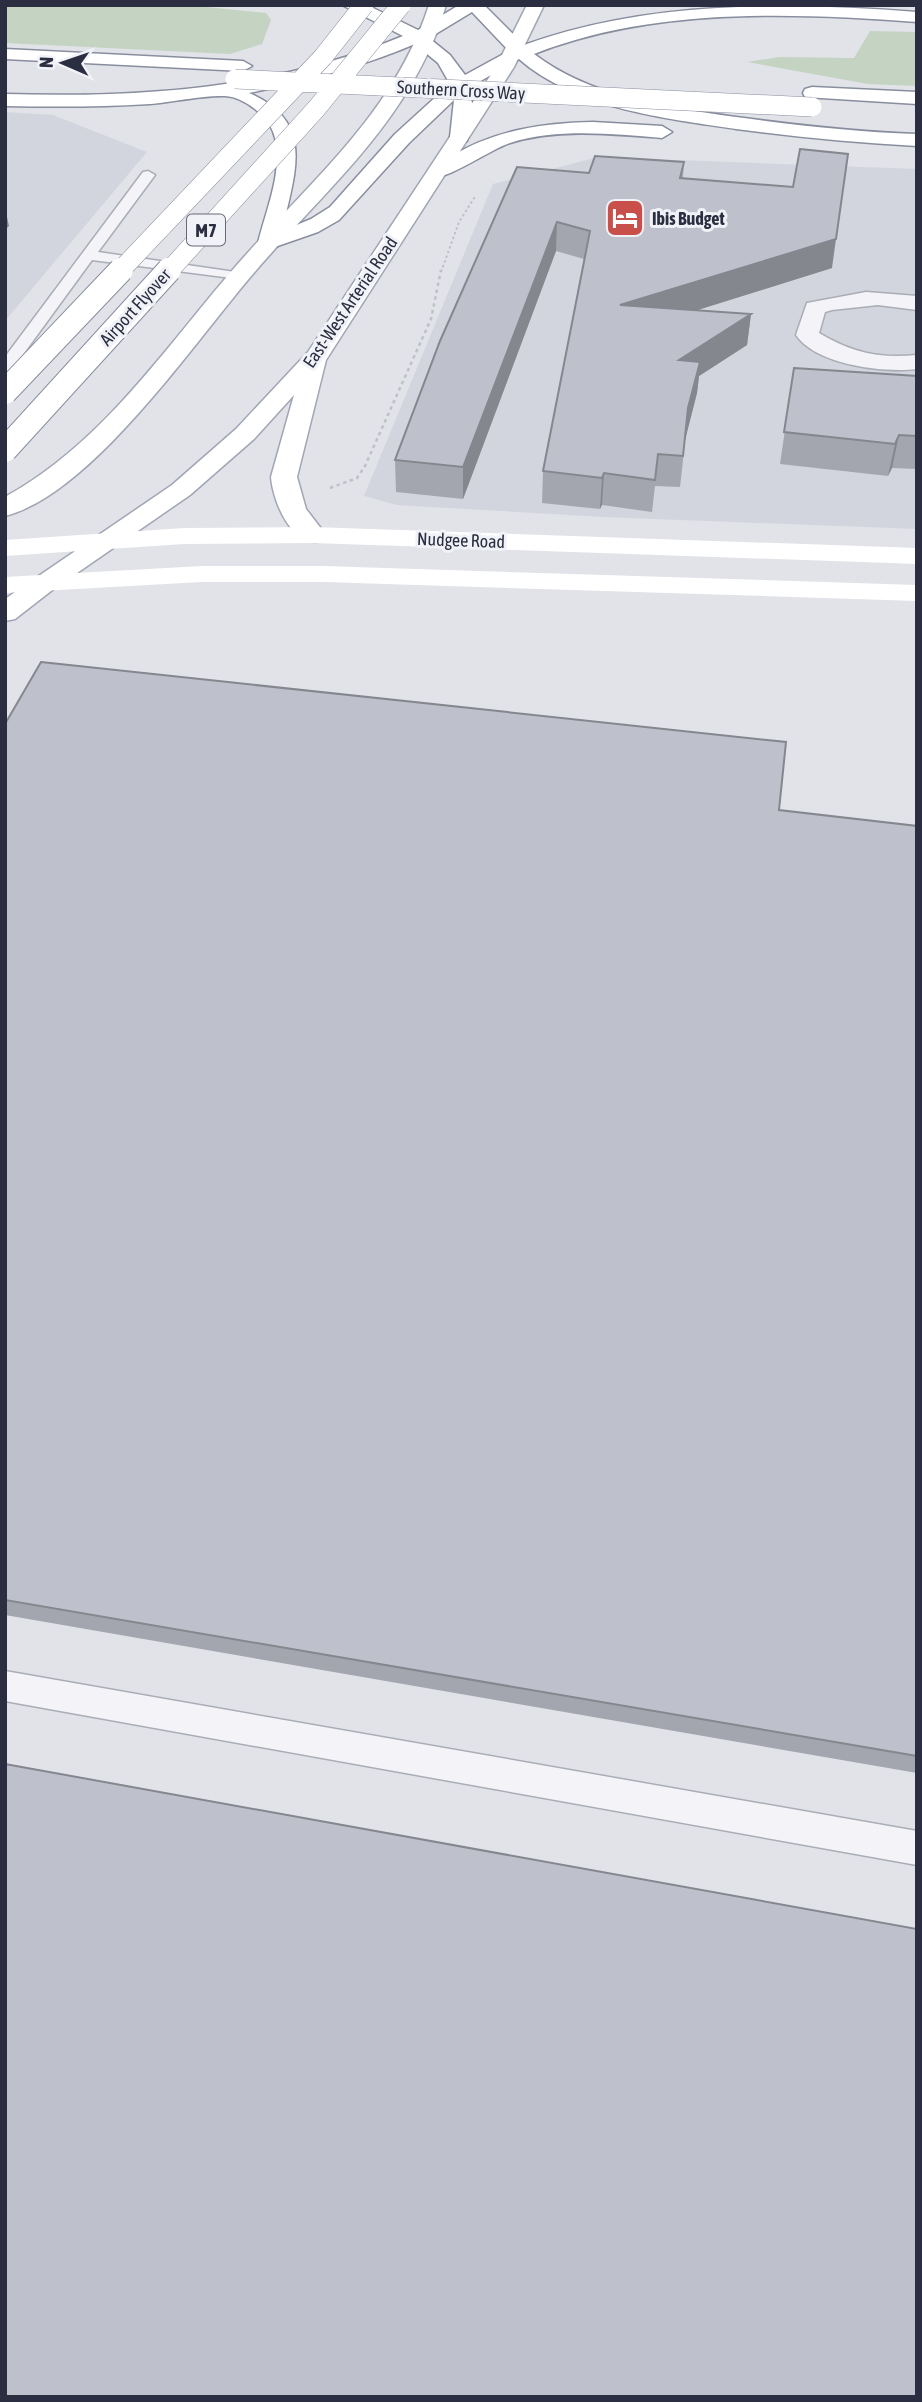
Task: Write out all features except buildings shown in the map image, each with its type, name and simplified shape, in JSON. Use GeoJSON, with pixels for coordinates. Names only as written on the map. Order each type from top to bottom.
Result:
{"type":"FeatureCollection","features":[{"type":"Feature","properties":{"kind":"main road"},"geometry":{"type":"LineString","coordinates":[[349,5],[385,18],[424,37],[450,67],[461,85],[463,99],[460,136]]}},
{"type":"Feature","properties":{"kind":"main road","name":"Airport Flyover"},"geometry":{"type":"LineString","coordinates":[[5,392],[323,57],[364,5]]}},
{"type":"Feature","properties":{"kind":"main road","name":"Airport Flyover"},"geometry":{"type":"LineString","coordinates":[[5,450],[316,109],[401,5]]}},
{"type":"Feature","properties":{"kind":"main road"},"geometry":{"type":"LineString","coordinates":[[5,508],[50,481],[103,435],[269,243],[300,212],[387,108],[404,82],[438,5]]}},
{"type":"Feature","properties":{"kind":"main road"},"geometry":{"type":"LineString","coordinates":[[5,100],[101,101],[223,89],[342,66],[424,37],[473,5],[516,53],[573,86],[631,106],[671,115],[811,134],[917,140]]}},
{"type":"Feature","properties":{"kind":"main road","name":"East-West Arterial Road"},"geometry":{"type":"LineString","coordinates":[[5,613],[41,584],[108,542],[181,490],[245,434],[317,356],[516,53],[536,5]]}},
{"type":"Feature","properties":{"kind":"main road"},"geometry":{"type":"LineString","coordinates":[[629,5],[672,17]]}},
{"type":"Feature","properties":{"kind":"main road"},"geometry":{"type":"LineString","coordinates":[[269,243],[332,216],[437,104],[461,85],[516,53],[582,33],[672,17],[803,11],[917,17]]}},
{"type":"Feature","properties":{"kind":"main road","name":"Southern Cross Way"},"geometry":{"type":"LineString","coordinates":[[5,54],[94,66]]}},
{"type":"Feature","properties":{"kind":"main road","name":"Southern Cross Way"},"geometry":{"type":"LineString","coordinates":[[5,69],[94,66],[812,100],[917,98]]}},
{"type":"Feature","properties":{"kind":"main road"},"geometry":{"type":"LineString","coordinates":[[223,89],[259,102],[278,121],[284,136],[288,166],[281,197],[275,209],[269,243]]}},
{"type":"Feature","properties":{"kind":"main road","name":"Southern Cross Way"},"geometry":{"type":"LineString","coordinates":[[812,100],[917,112]]}},
{"type":"Feature","properties":{"kind":"main road"},"geometry":{"type":"LineString","coordinates":[[438,173],[493,143],[552,130],[613,129],[722,137],[811,134]]}},
{"type":"Feature","properties":{"kind":"main road"},"geometry":{"type":"LineString","coordinates":[[313,535],[289,505],[285,493],[286,464],[317,356]]}},
{"type":"Feature","properties":{"kind":"main road","name":"Nudgee Road"},"geometry":{"type":"LineString","coordinates":[[5,548],[184,536],[313,535],[917,556]]}},
{"type":"Feature","properties":{"kind":"main road"},"geometry":{"type":"LineString","coordinates":[[5,582],[108,542]]}},
{"type":"Feature","properties":{"kind":"main road","name":"Nudgee Road"},"geometry":{"type":"LineString","coordinates":[[5,582],[41,584],[202,574],[323,574],[917,593]]}},
{"type":"Feature","properties":{"kind":"street"},"geometry":{"type":"LineString","coordinates":[[917,303],[901,299],[848,298],[815,308],[807,335],[840,355],[898,364],[917,362]]}},
{"type":"Feature","properties":{"kind":"lane"},"geometry":{"type":"LineString","coordinates":[[5,368],[148,174]]}},
{"type":"Feature","properties":{"kind":"lane"},"geometry":{"type":"LineString","coordinates":[[88,255],[242,277]]}},
{"type":"Feature","properties":{"kind":"lane"},"geometry":{"type":"LineString","coordinates":[[5,1686],[917,1848]]}},
{"type":"Feature","properties":{"kind":"path"},"geometry":{"type":"LineString","coordinates":[[285,493],[330,488],[358,478],[431,319],[434,294],[460,221],[480,190]]}},
{"type":"Feature","properties":{"kind":"shaded area"},"geometry":{"type":"Polygon","coordinates":[[[5,112],[53,115],[147,152],[5,321],[5,112]]]}},
{"type":"Feature","properties":{"kind":"shaded area"},"geometry":{"type":"Polygon","coordinates":[[[598,157],[917,169],[917,529],[603,517],[397,505],[364,496],[493,184],[598,157]]]}},
{"type":"Feature","properties":{"kind":"green space"},"geometry":{"type":"Polygon","coordinates":[[[5,5],[186,5],[266,13],[271,20],[262,44],[230,54],[5,43],[5,5]]]}},
{"type":"Feature","properties":{"kind":"green space"},"geometry":{"type":"Polygon","coordinates":[[[870,31],[917,32],[917,86],[868,84],[747,62],[779,57],[854,58],[870,31]]]}},
{"type":"Feature","properties":{"kind":"place","name":"Ibis Budget"},"geometry":{"type":"Point","coordinates":[625,218]}}]}
